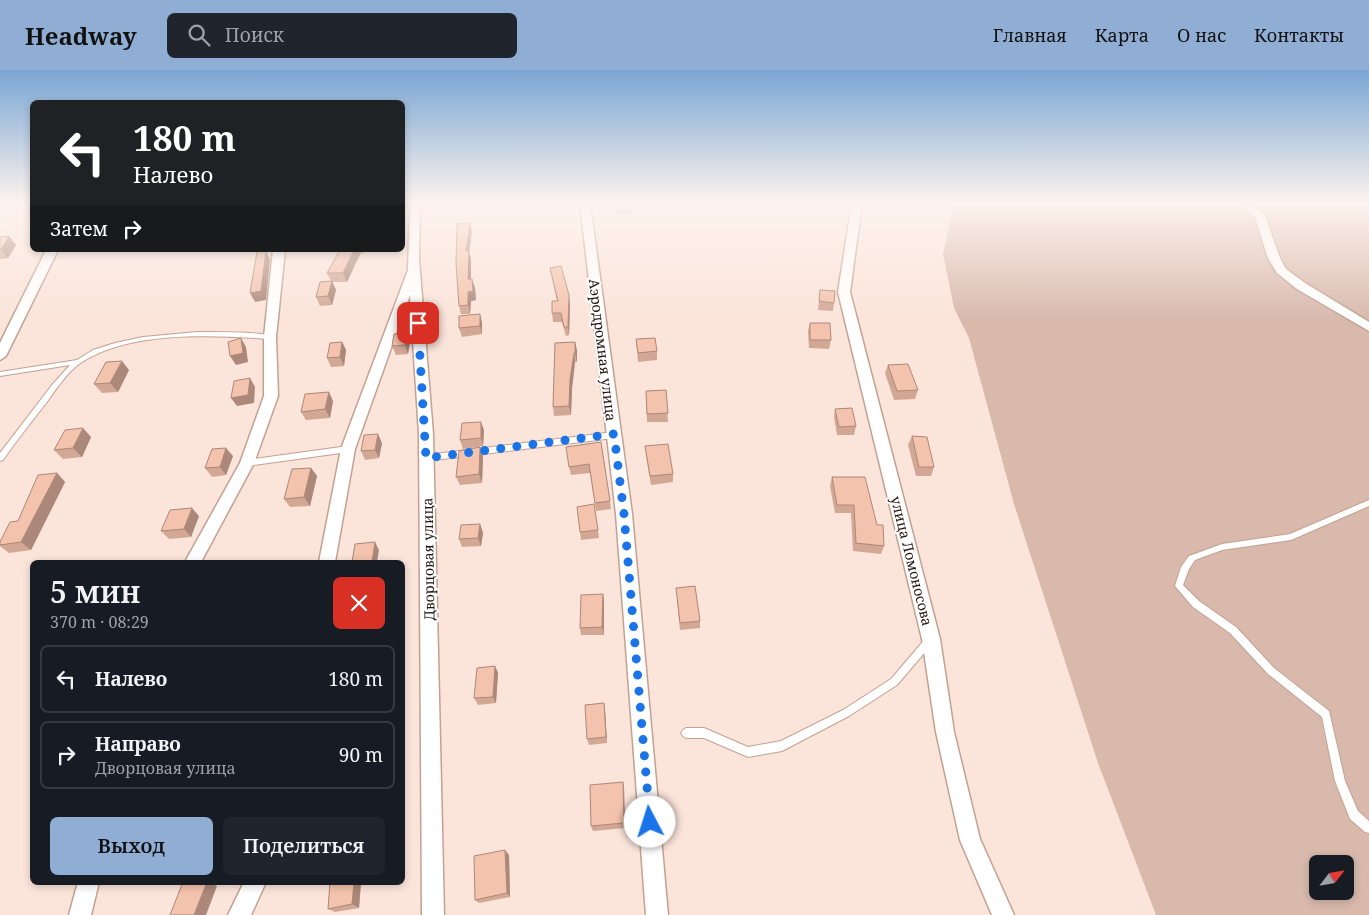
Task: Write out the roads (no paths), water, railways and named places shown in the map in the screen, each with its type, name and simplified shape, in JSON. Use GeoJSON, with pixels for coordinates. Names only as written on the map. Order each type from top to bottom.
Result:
{"type":"FeatureCollection","features":[{"type":"Feature","properties":{"kind":"street","name":"Дворцовая улица"},"geometry":{"type":"LineString","coordinates":[[413,242],[413,267],[426,458],[433,915]]}},
{"type":"Feature","properties":{"kind":"street","name":"Аэродромная улица"},"geometry":{"type":"LineString","coordinates":[[590,242],[624,514],[657,915]]}},
{"type":"Feature","properties":{"kind":"street","name":"улица Ломоносова"},"geometry":{"type":"LineString","coordinates":[[851,242],[844,292],[931,639],[945,732],[970,840],[1003,915]]}},
{"type":"Feature","properties":{"kind":"street"},"geometry":{"type":"LineString","coordinates":[[1269,242],[1274,258],[1281,270],[1301,286],[1369,327]]}},
{"type":"Feature","properties":{"kind":"street"},"geometry":{"type":"LineString","coordinates":[[0,356],[51,252]]}},
{"type":"Feature","properties":{"kind":"street"},"geometry":{"type":"LineString","coordinates":[[193,560],[247,463],[272,396],[270,337],[279,252]]}},
{"type":"Feature","properties":{"kind":"street"},"geometry":{"type":"LineString","coordinates":[[327,560],[348,449],[413,267]]}},
{"type":"Feature","properties":{"kind":"street"},"geometry":{"type":"LineString","coordinates":[[80,915],[88,885]]}},
{"type":"Feature","properties":{"kind":"street"},"geometry":{"type":"LineString","coordinates":[[239,915],[254,885]]}},
{"type":"Feature","properties":{"kind":"lane"},"geometry":{"type":"LineString","coordinates":[[0,458],[63,376],[78,362],[105,348],[152,338],[226,334],[270,337]]}},
{"type":"Feature","properties":{"kind":"lane"},"geometry":{"type":"LineString","coordinates":[[0,374],[78,362]]}},
{"type":"Feature","properties":{"kind":"lane"},"geometry":{"type":"LineString","coordinates":[[426,458],[614,434]]}},
{"type":"Feature","properties":{"kind":"lane"},"geometry":{"type":"LineString","coordinates":[[247,463],[348,449]]}},
{"type":"Feature","properties":{"kind":"lane"},"geometry":{"type":"LineString","coordinates":[[1369,503],[1291,537],[1222,546],[1192,558],[1185,567],[1179,586],[1196,604],[1232,630],[1271,671],[1326,714],[1340,781],[1354,815],[1369,828]]}},
{"type":"Feature","properties":{"kind":"lane"},"geometry":{"type":"LineString","coordinates":[[686,733],[704,734],[748,752],[782,746],[846,713],[894,682],[931,639]]}},
{"type":"Feature","properties":{"kind":"lane"},"geometry":{"type":"LineString","coordinates":[[656,899],[668,915]]}}]}
